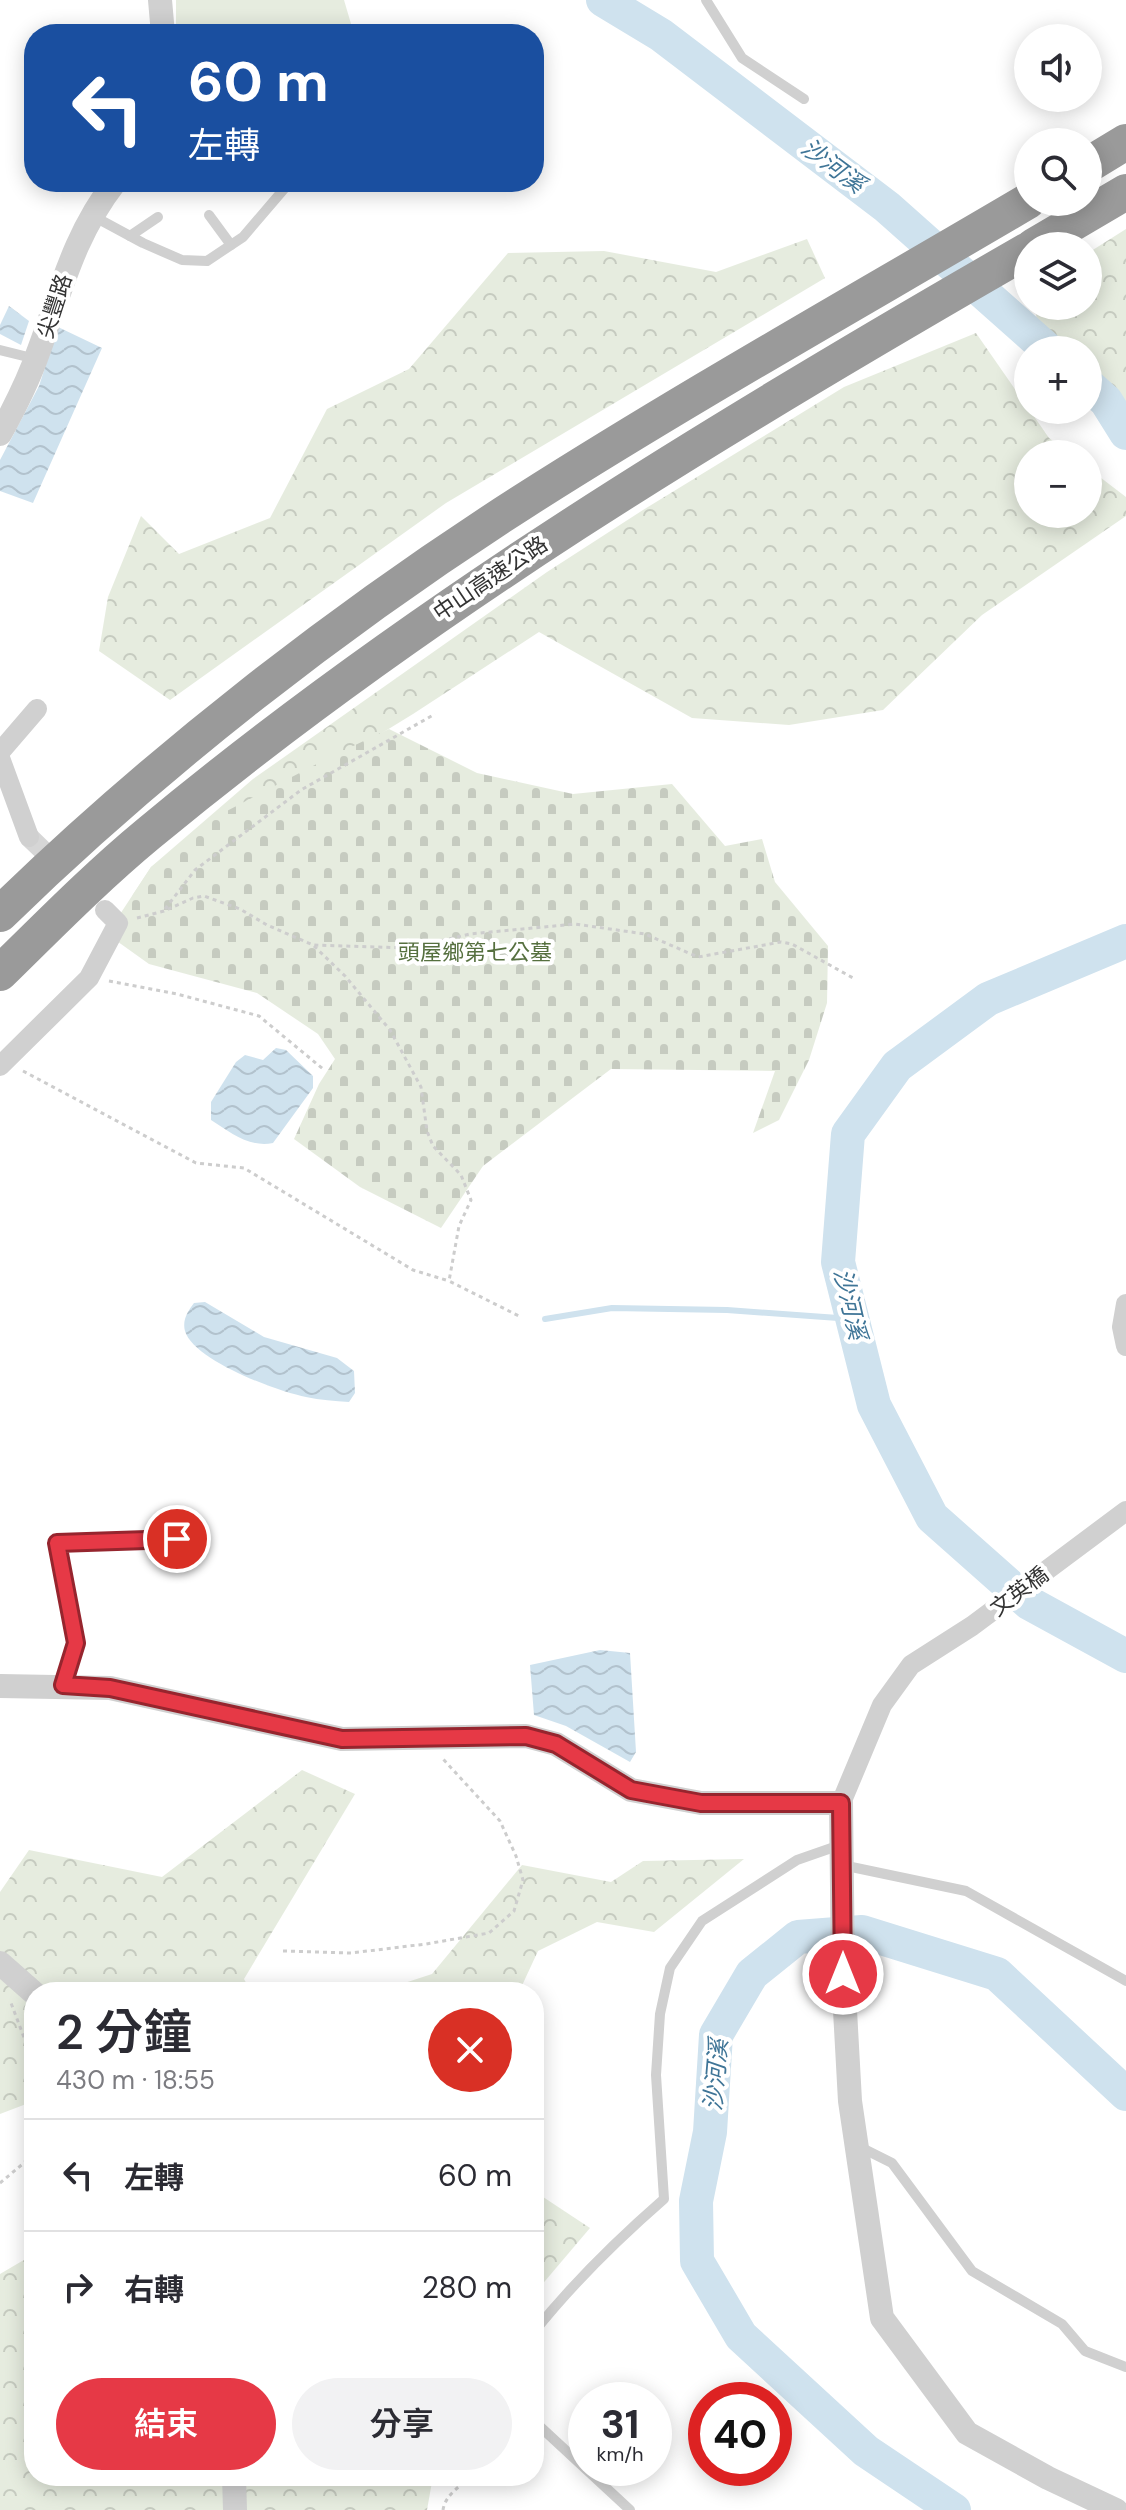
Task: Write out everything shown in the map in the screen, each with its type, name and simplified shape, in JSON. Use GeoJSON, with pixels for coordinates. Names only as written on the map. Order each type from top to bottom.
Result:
{"type":"FeatureCollection","features":[{"type":"Feature","properties":{"kind":"highway"},"geometry":{"type":"LineString","coordinates":[[1102,157],[1126,142]]}},
{"type":"Feature","properties":{"kind":"highway"},"geometry":{"type":"LineString","coordinates":[[1058,232],[1126,192]]}},
{"type":"Feature","properties":{"kind":"highway","name":"中山高速公路"},"geometry":{"type":"LineString","coordinates":[[0,914],[116,806],[240,705],[382,598],[535,495],[1014,209]]}},
{"type":"Feature","properties":{"kind":"highway","name":"中山高速公路"},"geometry":{"type":"LineString","coordinates":[[0,973],[146,835],[408,634],[638,481],[1014,258]]}},
{"type":"Feature","properties":{"kind":"street"},"geometry":{"type":"LineString","coordinates":[[160,0],[162,24]]}},
{"type":"Feature","properties":{"kind":"street","name":"尖豐路"},"geometry":{"type":"LineString","coordinates":[[1,428],[36,359],[69,259],[109,192]]}},
{"type":"Feature","properties":{"kind":"street"},"geometry":{"type":"LineString","coordinates":[[0,752],[37,709]]}},
{"type":"Feature","properties":{"kind":"street"},"geometry":{"type":"LineString","coordinates":[[0,758],[29,837]]}},
{"type":"Feature","properties":{"kind":"street"},"geometry":{"type":"LineString","coordinates":[[3,1064],[89,978],[111,917]]}},
{"type":"Feature","properties":{"kind":"street"},"geometry":{"type":"LineString","coordinates":[[1126,1304],[1122,1327],[1126,1346]]}},
{"type":"Feature","properties":{"kind":"street","name":"文英橋"},"geometry":{"type":"LineString","coordinates":[[841,1803],[882,1705],[911,1665],[972,1626],[1126,1511]]}},
{"type":"Feature","properties":{"kind":"street"},"geometry":{"type":"LineString","coordinates":[[0,1686],[110,1688],[342,1739],[526,1736],[556,1744],[631,1790],[701,1803],[841,1803],[843,1974],[850,2101],[882,2318],[967,2433],[1048,2478],[1116,2510]]}},
{"type":"Feature","properties":{"kind":"street"},"geometry":{"type":"LineString","coordinates":[[0,1963],[24,1984]]}},
{"type":"Feature","properties":{"kind":"street"},"geometry":{"type":"LineString","coordinates":[[234,2486],[235,2510]]}},
{"type":"Feature","properties":{"kind":"lane"},"geometry":{"type":"LineString","coordinates":[[706,0],[742,58],[804,99]]}},
{"type":"Feature","properties":{"kind":"lane"},"geometry":{"type":"LineString","coordinates":[[93,216],[182,260],[207,261],[243,237],[281,192]]}},
{"type":"Feature","properties":{"kind":"lane"},"geometry":{"type":"LineString","coordinates":[[209,215],[231,245]]}},
{"type":"Feature","properties":{"kind":"lane"},"geometry":{"type":"LineString","coordinates":[[130,236],[158,217]]}},
{"type":"Feature","properties":{"kind":"lane"},"geometry":{"type":"LineString","coordinates":[[0,350],[36,359]]}},
{"type":"Feature","properties":{"kind":"lane"},"geometry":{"type":"LineString","coordinates":[[63,1685],[76,1643],[57,1543],[177,1539]]}},
{"type":"Feature","properties":{"kind":"lane"},"geometry":{"type":"LineString","coordinates":[[544,2320],[617,2241],[664,2199],[656,2075],[660,2014],[670,1968],[702,1921],[797,1860],[842,1862],[966,1891],[1126,1981]]}},
{"type":"Feature","properties":{"kind":"lane"},"geometry":{"type":"LineString","coordinates":[[859,2146],[892,2163],[972,2271],[1062,2324],[1085,2351],[1126,2367]]}},
{"type":"Feature","properties":{"kind":"lane"},"geometry":{"type":"LineString","coordinates":[[544,2430],[630,2510]]}},
{"type":"Feature","properties":{"kind":"path"},"geometry":{"type":"LineString","coordinates":[[164,911],[195,870],[301,790],[435,714]]}},
{"type":"Feature","properties":{"kind":"path"},"geometry":{"type":"LineString","coordinates":[[111,917],[164,911],[204,896],[240,909],[267,925],[313,945],[345,976],[390,1030],[421,1087],[427,1131],[433,1146],[461,1175],[471,1200],[459,1226],[449,1281]]}},
{"type":"Feature","properties":{"kind":"path"},"geometry":{"type":"LineString","coordinates":[[313,945],[410,948],[470,934],[575,924],[645,934],[698,957],[754,945],[792,944],[853,978]]}},
{"type":"Feature","properties":{"kind":"path"},"geometry":{"type":"LineString","coordinates":[[89,978],[177,994],[259,1016],[323,1069]]}},
{"type":"Feature","properties":{"kind":"path"},"geometry":{"type":"LineString","coordinates":[[3,1064],[196,1163],[244,1168],[413,1270],[449,1281],[521,1317]]}},
{"type":"Feature","properties":{"kind":"path"},"geometry":{"type":"LineString","coordinates":[[283,1951],[351,1953],[426,1944],[489,1933],[514,1911],[523,1880],[500,1821],[463,1784],[426,1739]]}},
{"type":"Feature","properties":{"kind":"path"},"geometry":{"type":"LineString","coordinates":[[9,1997],[24,2037]]}},
{"type":"Feature","properties":{"kind":"path"},"geometry":{"type":"LineString","coordinates":[[0,2183],[24,2163]]}},
{"type":"Feature","properties":{"kind":"path"},"geometry":{"type":"LineString","coordinates":[[443,2510],[444,2504],[459,2486]]}},
{"type":"Feature","properties":{"kind":"green space"},"geometry":{"type":"Polygon","coordinates":[[[176,0],[344,0],[351,24],[176,24],[176,0]]]}},
{"type":"Feature","properties":{"kind":"green space"},"geometry":{"type":"Polygon","coordinates":[[[1126,229],[1126,411],[1102,386],[1102,336],[1053,336],[1038,320],[1102,320],[1102,244],[1126,229]]]}},
{"type":"Feature","properties":{"kind":"green space"},"geometry":{"type":"Polygon","coordinates":[[[807,239],[825,278],[446,503],[170,700],[99,651],[108,597],[141,516],[179,554],[270,518],[327,409],[409,369],[508,253],[604,251],[716,272],[807,239]]]}},
{"type":"Feature","properties":{"kind":"green space"},"geometry":{"type":"Polygon","coordinates":[[[976,333],[1014,388],[1014,424],[1039,424],[1052,440],[1014,440],[1014,528],[1102,528],[1102,479],[1126,497],[1126,516],[982,615],[883,710],[789,725],[692,718],[539,632],[242,819],[132,896],[151,867],[253,779],[547,572],[844,387],[976,333]]]}},
{"type":"Feature","properties":{"kind":"green space","name":"頭屋鄉第七公墓"},"geometry":{"type":"Polygon","coordinates":[[[389,729],[477,773],[573,794],[672,784],[725,846],[762,839],[775,882],[828,946],[827,1003],[809,1060],[779,1120],[753,1133],[775,1071],[611,1069],[483,1166],[441,1228],[360,1187],[294,1139],[319,1084],[335,1059],[318,1034],[257,993],[149,964],[107,934],[151,867],[223,813],[389,729]]]}},
{"type":"Feature","properties":{"kind":"green space"},"geometry":{"type":"Polygon","coordinates":[[[302,1770],[355,1794],[244,1979],[246,1982],[24,1982],[24,2105],[0,2114],[0,1892],[29,1850],[162,1877],[302,1770]]]}},
{"type":"Feature","properties":{"kind":"green space"},"geometry":{"type":"Polygon","coordinates":[[[744,1859],[654,1932],[597,1922],[538,1951],[524,1982],[408,1982],[432,1974],[522,1865],[611,1882],[643,1861],[744,1859]]]}},
{"type":"Feature","properties":{"kind":"green space"},"geometry":{"type":"Polygon","coordinates":[[[544,2198],[590,2228],[544,2282],[544,2198]]]}},
{"type":"Feature","properties":{"kind":"green space"},"geometry":{"type":"Polygon","coordinates":[[[24,2260],[24,2486],[431,2486],[427,2510],[0,2510],[0,2274],[24,2260]]]}},
{"type":"Feature","properties":{"kind":"water"},"geometry":{"type":"Polygon","coordinates":[[[9,306],[29,321],[21,345],[0,334],[0,325],[9,306]]]}},
{"type":"Feature","properties":{"kind":"water"},"geometry":{"type":"Polygon","coordinates":[[[58,327],[102,348],[33,503],[0,491],[0,460],[39,386],[58,327]]]}},
{"type":"Feature","properties":{"kind":"water"},"geometry":{"type":"Polygon","coordinates":[[[276,1048],[286,1050],[313,1076],[313,1088],[273,1143],[256,1143],[240,1138],[211,1120],[211,1102],[236,1062],[245,1055],[263,1060],[276,1048]]]}},
{"type":"Feature","properties":{"kind":"water"},"geometry":{"type":"Polygon","coordinates":[[[205,1302],[264,1337],[337,1358],[354,1371],[355,1393],[349,1402],[306,1397],[258,1382],[219,1363],[191,1342],[184,1327],[194,1303],[205,1302]]]}},
{"type":"Feature","properties":{"kind":"water"},"geometry":{"type":"Polygon","coordinates":[[[600,1650],[630,1653],[636,1752],[630,1762],[566,1726],[534,1715],[530,1665],[600,1650]]]}},
{"type":"Feature","properties":{"kind":"waterway","name":"沙河溪"},"geometry":{"type":"LineString","coordinates":[[603,0],[661,35],[887,207],[1032,336]]}},
{"type":"Feature","properties":{"kind":"waterway","name":"沙河溪"},"geometry":{"type":"LineString","coordinates":[[1102,397],[1126,433]]}},
{"type":"Feature","properties":{"kind":"waterway","name":"沙河溪"},"geometry":{"type":"LineString","coordinates":[[1126,941],[988,999],[897,1066],[848,1134],[838,1262],[874,1405],[932,1517],[1029,1603],[1126,1656]]}},
{"type":"Feature","properties":{"kind":"waterway"},"geometry":{"type":"LineString","coordinates":[[545,1319],[612,1308],[727,1310],[852,1319]]}},
{"type":"Feature","properties":{"kind":"waterway","name":"沙河溪"},"geometry":{"type":"LineString","coordinates":[[954,2510],[866,2451],[741,2336],[697,2261],[696,2201],[710,2132],[716,2035],[752,1974],[798,1937],[862,1932],[997,1974],[1126,2094]]}},
{"type":"Feature","properties":{"kind":"tunnel"},"geometry":{"type":"LineString","coordinates":[[29,837],[90,896]]}},
{"type":"Feature","properties":{"kind":"route"},"geometry":{"type":"LineString","coordinates":[[177,1539],[57,1543],[76,1643],[63,1685],[110,1688],[342,1739],[526,1736],[556,1744],[631,1790],[701,1803],[841,1803],[843,1974]]}}]}
